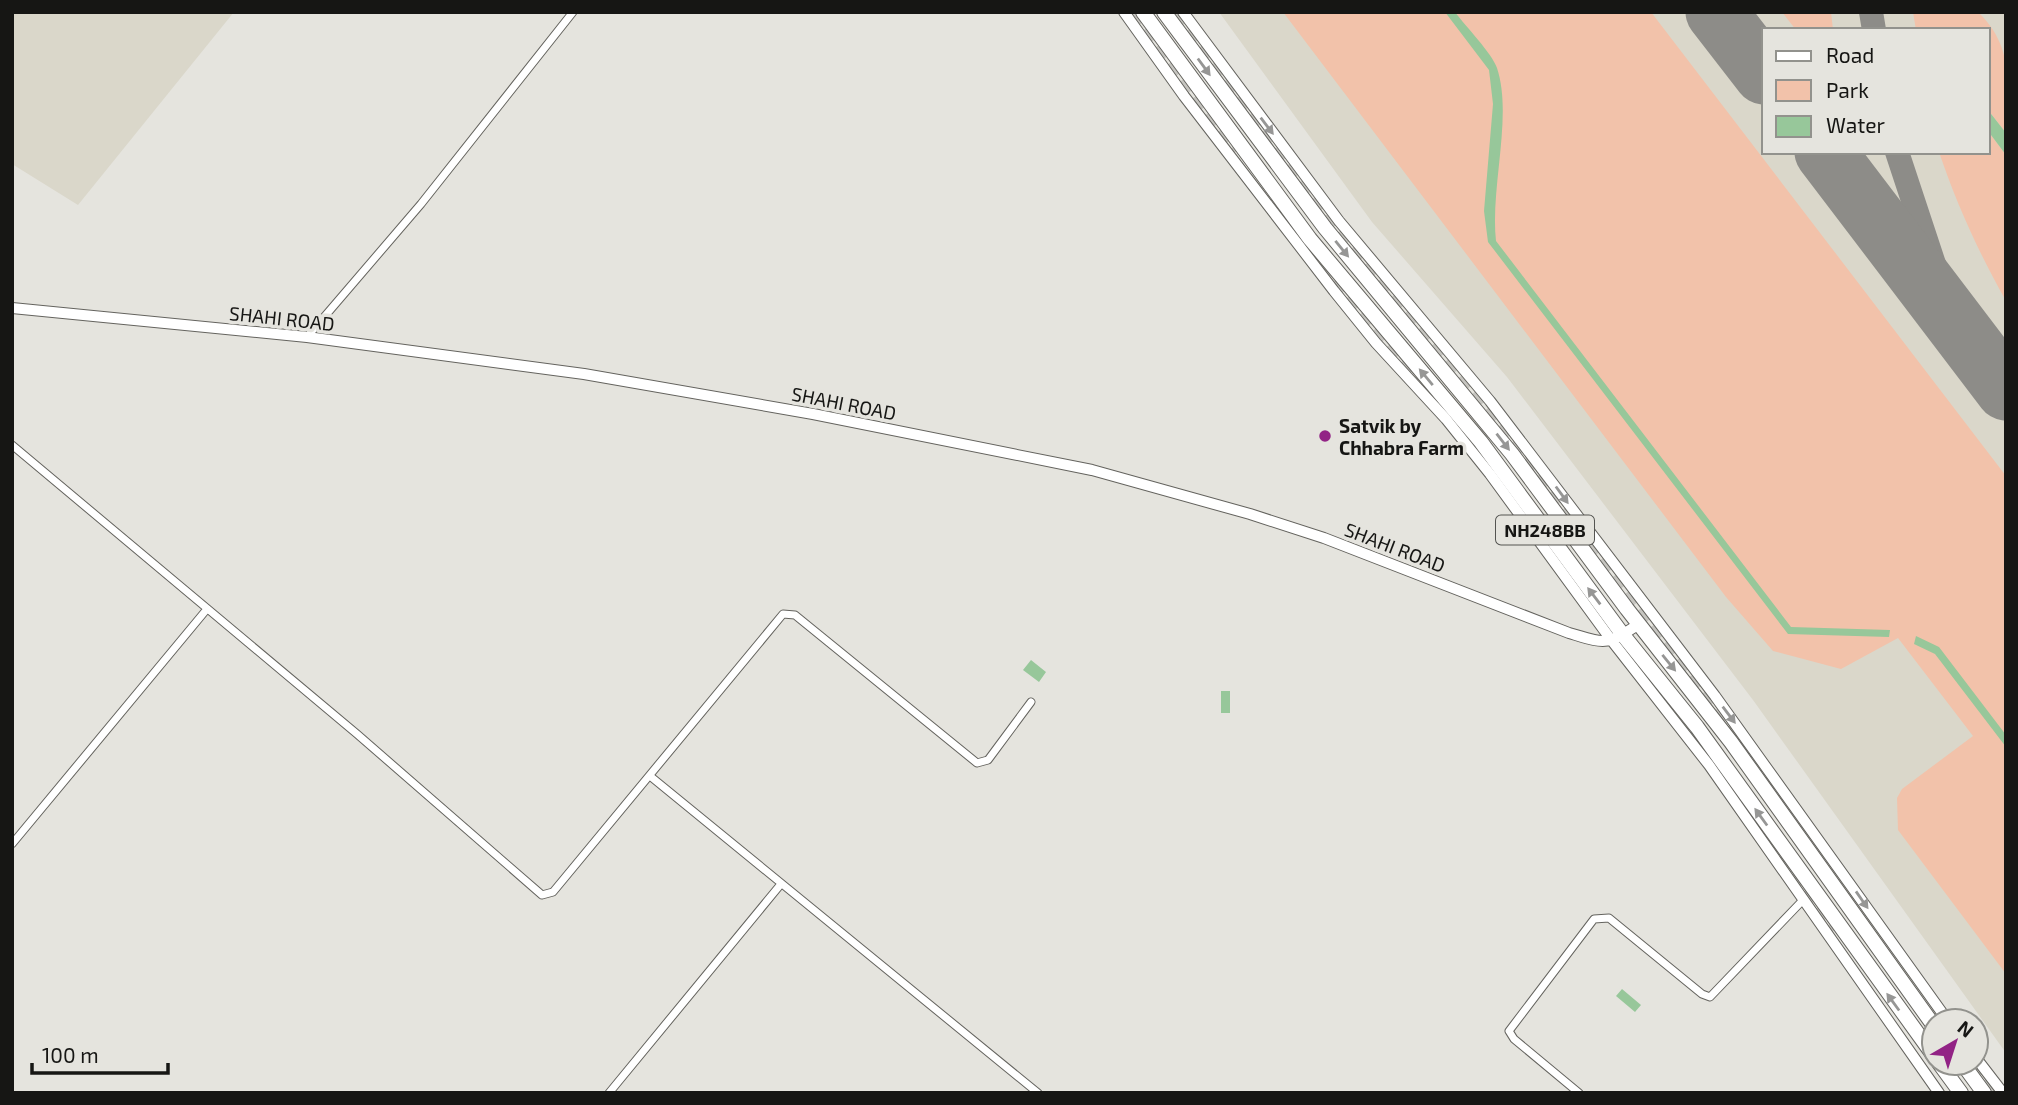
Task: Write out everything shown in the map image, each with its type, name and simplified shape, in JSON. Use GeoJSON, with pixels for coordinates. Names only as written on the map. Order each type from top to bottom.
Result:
{"type":"FeatureCollection","features":[{"type":"Feature","properties":{"kind":"highway","name":"NH248BB"},"geometry":{"type":"LineString","coordinates":[[1143,12],[1310,239],[1480,442],[1618,638],[1697,727],[1920,1037]]}},
{"type":"Feature","properties":{"kind":"highway","name":"NH248BB"},"geometry":{"type":"LineString","coordinates":[[1164,12],[1339,246],[1506,445],[1737,750],[1920,1007]]}},
{"type":"Feature","properties":{"kind":"highway"},"geometry":{"type":"LineString","coordinates":[[1949,1077],[1961,1093]]}},
{"type":"Feature","properties":{"kind":"highway"},"geometry":{"type":"LineString","coordinates":[[1972,1077],[1984,1093]]}},
{"type":"Feature","properties":{"kind":"street"},"geometry":{"type":"LineString","coordinates":[[307,337],[421,204],[573,12]]}},
{"type":"Feature","properties":{"kind":"street"},"geometry":{"type":"LineString","coordinates":[[1124,12],[1334,290],[1468,445],[1618,638],[1939,1093]]}},
{"type":"Feature","properties":{"kind":"street"},"geometry":{"type":"LineString","coordinates":[[1183,12],[1339,221],[1497,410],[1735,723],[1938,1007]]}},
{"type":"Feature","properties":{"kind":"street","name":"SHAHI ROAD"},"geometry":{"type":"LineString","coordinates":[[12,308],[307,337],[594,375],[813,414],[1092,470],[1250,514],[1324,538],[1569,634],[1605,643],[1618,638]]}},
{"type":"Feature","properties":{"kind":"street"},"geometry":{"type":"LineString","coordinates":[[12,445],[357,734],[542,895],[553,892],[779,618],[788,613],[795,615],[977,763],[988,760],[1031,702]]}},
{"type":"Feature","properties":{"kind":"street"},"geometry":{"type":"LineString","coordinates":[[12,844],[207,609]]}},
{"type":"Feature","properties":{"kind":"street"},"geometry":{"type":"LineString","coordinates":[[1618,638],[1639,624]]}},
{"type":"Feature","properties":{"kind":"street"},"geometry":{"type":"LineString","coordinates":[[650,776],[1038,1093]]}},
{"type":"Feature","properties":{"kind":"street"},"geometry":{"type":"LineString","coordinates":[[609,1093],[781,884]]}},
{"type":"Feature","properties":{"kind":"street"},"geometry":{"type":"LineString","coordinates":[[1579,1093],[1514,1039],[1509,1031],[1594,919],[1609,918],[1702,994],[1710,997],[1804,899]]}},
{"type":"Feature","properties":{"kind":"street"},"geometry":{"type":"LineString","coordinates":[[1990,1076],[2003,1093]]}},
{"type":"Feature","properties":{"kind":"shaded area"},"geometry":{"type":"Polygon","coordinates":[[[12,12],[234,12],[78,205],[12,164],[12,12]]]}},
{"type":"Feature","properties":{"kind":"shaded area"},"geometry":{"type":"Polygon","coordinates":[[[1219,12],[2006,12],[2006,1053],[1990,1031],[1990,1007],[1973,1007],[1753,700],[1507,377],[1372,222],[1219,12]]]}},
{"type":"Feature","properties":{"kind":"green space"},"geometry":{"type":"Polygon","coordinates":[[[1283,12],[1651,12],[2006,476],[2006,974],[1898,830],[1897,798],[1902,789],[1973,736],[1898,638],[1841,669],[1773,651],[1726,597],[1283,12]]]}},
{"type":"Feature","properties":{"kind":"green space"},"geometry":{"type":"Polygon","coordinates":[[[1782,12],[1831,12],[1833,28],[1794,28],[1782,12]]]}},
{"type":"Feature","properties":{"kind":"green space"},"geometry":{"type":"Polygon","coordinates":[[[1913,12],[1978,12],[1990,26],[2004,54],[2007,83],[2006,133],[1990,113],[1990,28],[1916,28],[1913,12]]]}},
{"type":"Feature","properties":{"kind":"green space"},"geometry":{"type":"Polygon","coordinates":[[[1990,134],[2006,155],[2006,301],[1969,228],[1940,154],[1990,154],[1990,134]]]}},
{"type":"Feature","properties":{"kind":"water"},"geometry":{"type":"Polygon","coordinates":[[[1445,12],[1455,12],[1497,68],[1503,108],[1496,198],[1496,241],[1791,627],[1890,630],[1889,637],[1788,634],[1488,242],[1484,211],[1493,104],[1489,70],[1445,12]]]}},
{"type":"Feature","properties":{"kind":"water"},"geometry":{"type":"Polygon","coordinates":[[[1990,113],[2006,133],[2006,155],[1990,134],[1990,113]]]}},
{"type":"Feature","properties":{"kind":"water"},"geometry":{"type":"Polygon","coordinates":[[[1916,636],[1939,647],[2006,735],[2006,747],[1935,654],[1914,644],[1916,636]]]}},
{"type":"Feature","properties":{"kind":"water"},"geometry":{"type":"Polygon","coordinates":[[[1031,660],[1046,672],[1039,682],[1023,670],[1031,660]]]}},
{"type":"Feature","properties":{"kind":"water"},"geometry":{"type":"Polygon","coordinates":[[[1221,691],[1230,691],[1230,713],[1221,713],[1221,691]]]}},
{"type":"Feature","properties":{"kind":"water"},"geometry":{"type":"Polygon","coordinates":[[[1622,989],[1641,1005],[1635,1012],[1616,996],[1622,989]]]}},
{"type":"Feature","properties":{"kind":"taxiway"},"geometry":{"type":"LineString","coordinates":[[1871,12],[1874,28]]}},
{"type":"Feature","properties":{"kind":"taxiway"},"geometry":{"type":"LineString","coordinates":[[1898,154],[1935,267],[2003,386]]}},
{"type":"Feature","properties":{"kind":"runway"},"geometry":{"type":"LineString","coordinates":[[1716,12],[1762,71]]}},
{"type":"Feature","properties":{"kind":"runway"},"geometry":{"type":"LineString","coordinates":[[1827,154],[2006,390]]}},
{"type":"Feature","properties":{"kind":"tunnel"},"geometry":{"type":"LineString","coordinates":[[1133,12],[1234,153]]}},
{"type":"Feature","properties":{"kind":"tunnel"},"geometry":{"type":"LineString","coordinates":[[1177,12],[1378,282],[1482,400],[1782,798]]}},
{"type":"Feature","properties":{"kind":"tunnel"},"geometry":{"type":"LineString","coordinates":[[1295,232],[1444,410]]}},
{"type":"Feature","properties":{"kind":"tunnel"},"geometry":{"type":"LineString","coordinates":[[1720,771],[1835,930]]}},
{"type":"Feature","properties":{"kind":"tunnel"},"geometry":{"type":"LineString","coordinates":[[1983,1077],[1994,1093]]}},
{"type":"Feature","properties":{"kind":"place","name":"Satvik by Chhabra Farm"},"geometry":{"type":"Point","coordinates":[1325,436]}}]}
